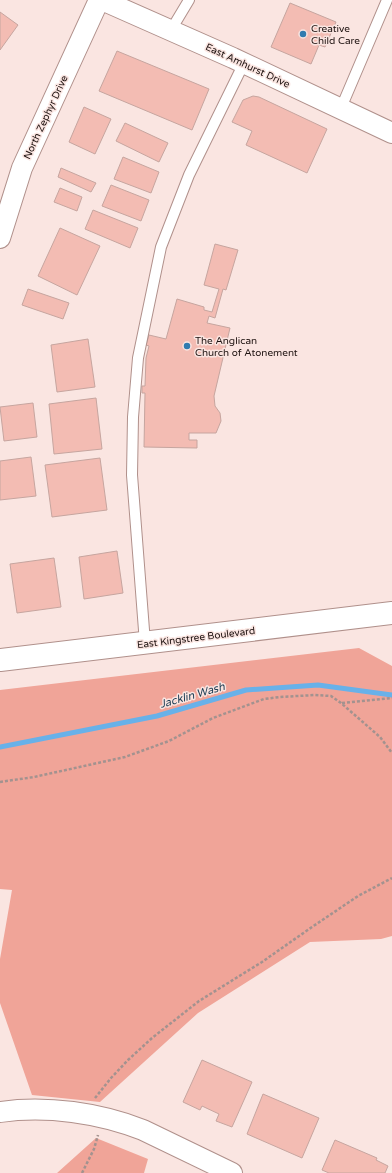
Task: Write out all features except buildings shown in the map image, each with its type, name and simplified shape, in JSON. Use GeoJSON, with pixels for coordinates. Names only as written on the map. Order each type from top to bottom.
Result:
{"type":"FeatureCollection","features":[{"type":"Feature","properties":{"kind":"street","name":"East Amhurst Drive"},"geometry":{"type":"LineString","coordinates":[[101,0],[171,30],[341,108],[390,128]]}},
{"type":"Feature","properties":{"kind":"street","name":"North Zephyr Drive"},"geometry":{"type":"LineString","coordinates":[[0,238],[22,168],[101,0]]}},
{"type":"Feature","properties":{"kind":"street","name":"East Kingstree Boulevard"},"geometry":{"type":"LineString","coordinates":[[0,660],[392,613]]}},
{"type":"Feature","properties":{"kind":"street"},"geometry":{"type":"LineString","coordinates":[[0,1112],[57,1110],[96,1116],[129,1124],[232,1173]]}},
{"type":"Feature","properties":{"kind":"lane"},"geometry":{"type":"LineString","coordinates":[[171,30],[189,0]]}},
{"type":"Feature","properties":{"kind":"lane"},"geometry":{"type":"LineString","coordinates":[[341,108],[388,0]]}},
{"type":"Feature","properties":{"kind":"lane"},"geometry":{"type":"LineString","coordinates":[[145,643],[132,475],[133,417],[138,358],[160,247],[189,175],[244,63]]}},
{"type":"Feature","properties":{"kind":"path"},"geometry":{"type":"LineString","coordinates":[[0,782],[125,757],[169,741],[213,718],[264,699],[280,697],[316,695],[331,696],[342,703],[380,737],[392,753]]}},
{"type":"Feature","properties":{"kind":"path"},"geometry":{"type":"LineString","coordinates":[[342,703],[392,698]]}},
{"type":"Feature","properties":{"kind":"path"},"geometry":{"type":"LineString","coordinates":[[82,1173],[99,1136],[94,1101],[96,1096],[128,1060],[152,1038],[199,1001],[262,962],[358,896],[392,878]]}},
{"type":"Feature","properties":{"kind":"shaded area"},"geometry":{"type":"Polygon","coordinates":[[[359,648],[392,666],[392,936],[381,939],[310,942],[198,1013],[100,1102],[32,1095],[0,1003],[0,959],[12,890],[0,889],[0,690],[359,648]]]}},
{"type":"Feature","properties":{"kind":"shaded area"},"geometry":{"type":"Polygon","coordinates":[[[96,1138],[148,1159],[144,1173],[57,1173],[96,1138]]]}},
{"type":"Feature","properties":{"kind":"waterway","name":"Jacklin Wash"},"geometry":{"type":"LineString","coordinates":[[0,747],[157,716],[246,690],[318,685],[392,695]]}},
{"type":"Feature","properties":{"kind":"place","name":"Creative Child Care"},"geometry":{"type":"Point","coordinates":[303,34]}},
{"type":"Feature","properties":{"kind":"place","name":"The Anglican Church of Atonement"},"geometry":{"type":"Point","coordinates":[187,346]}}]}
